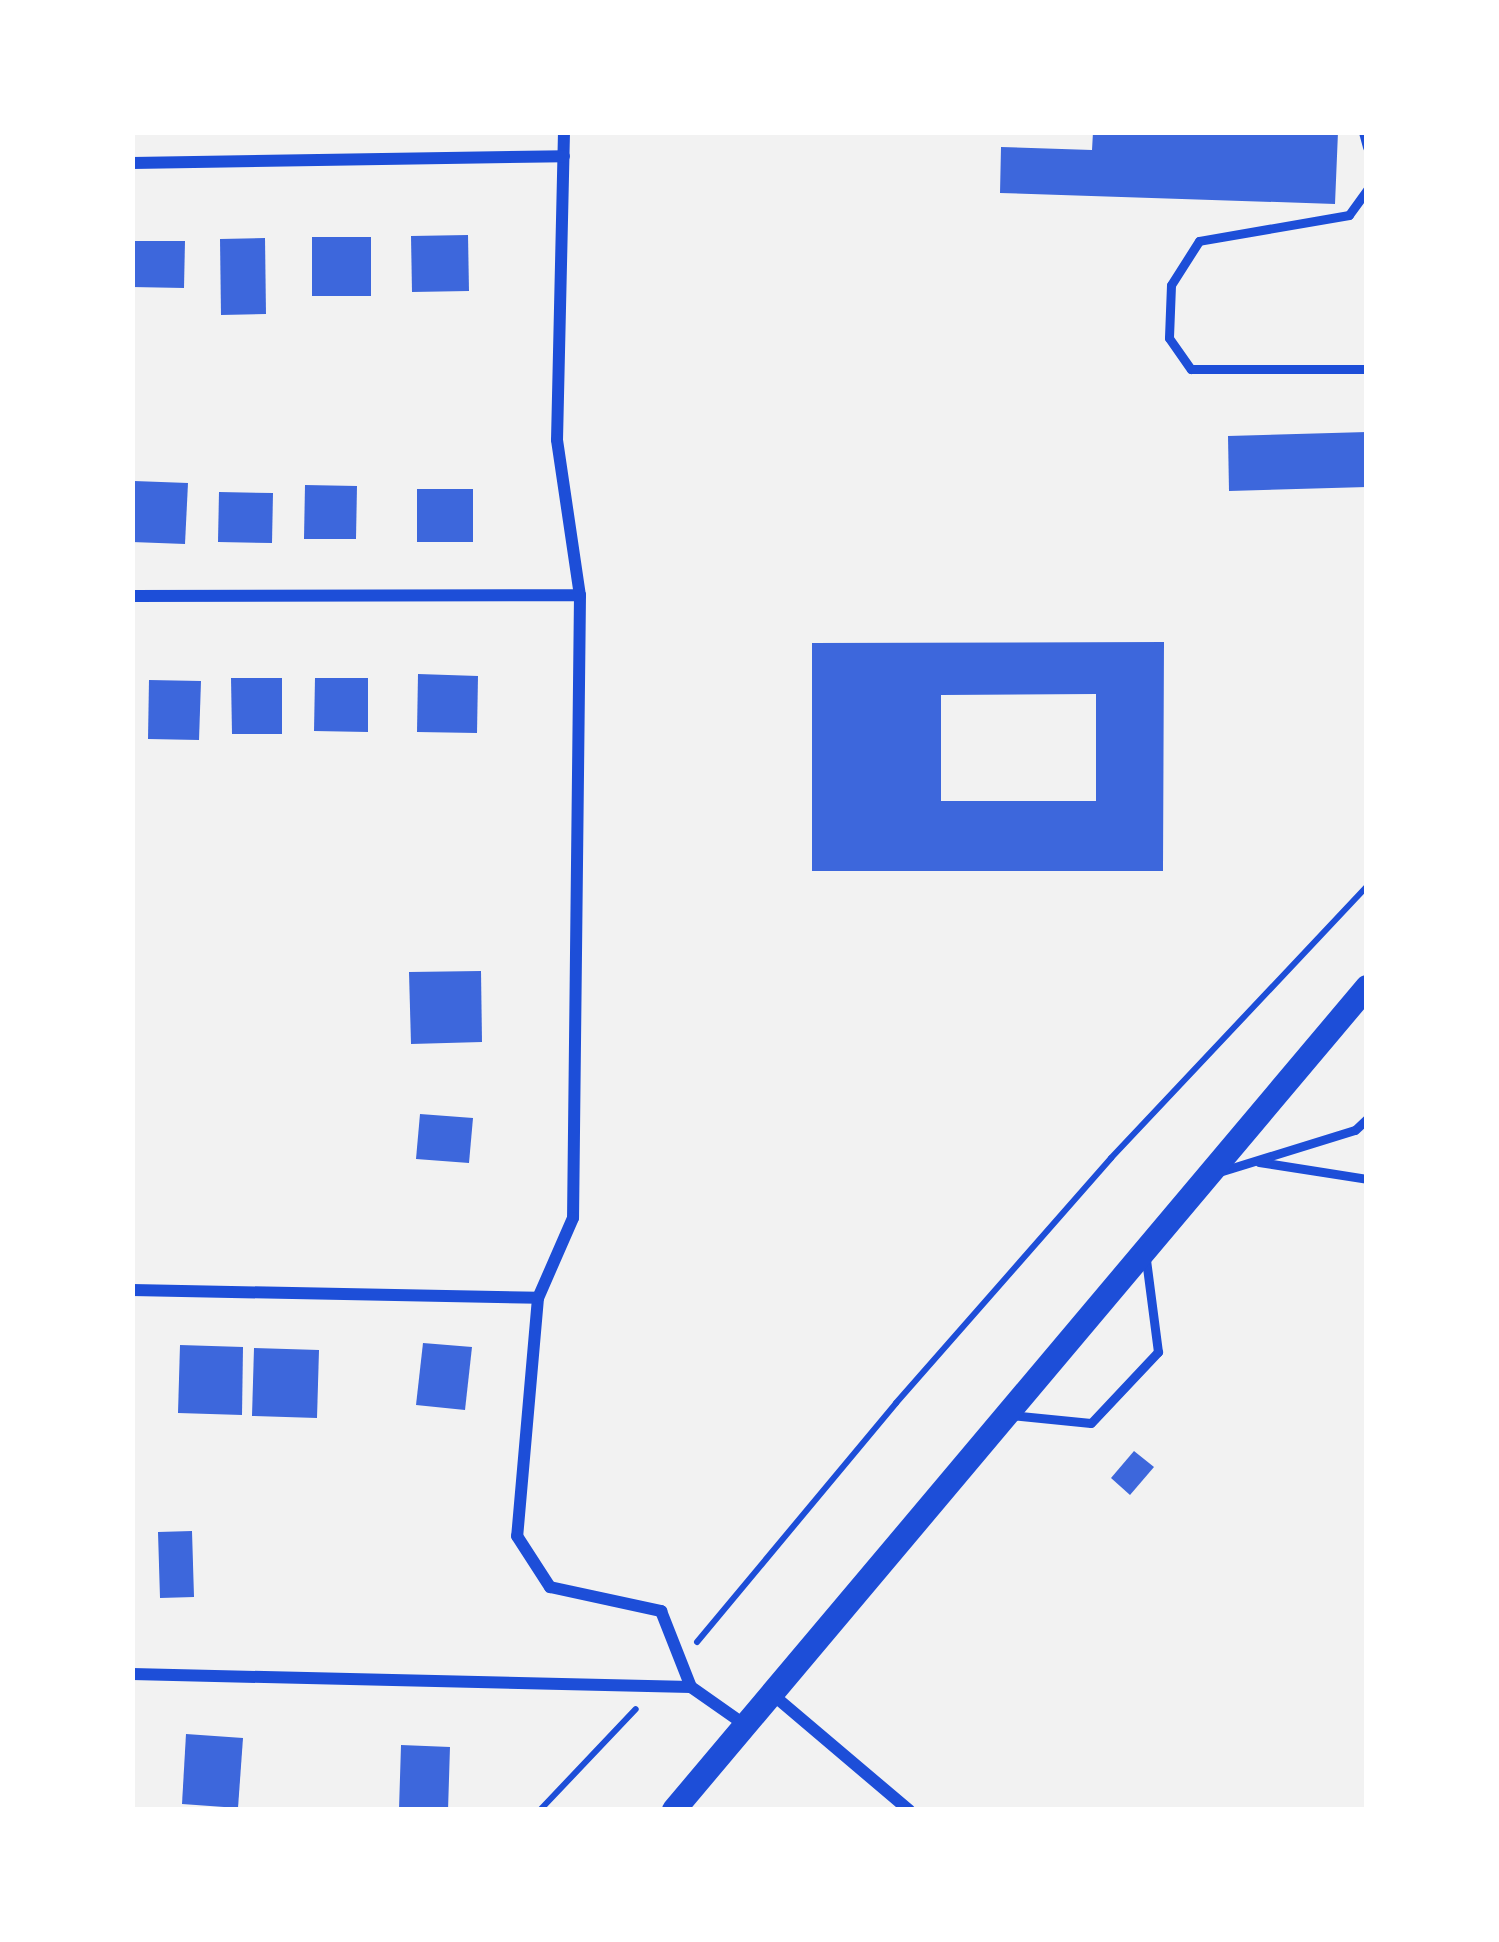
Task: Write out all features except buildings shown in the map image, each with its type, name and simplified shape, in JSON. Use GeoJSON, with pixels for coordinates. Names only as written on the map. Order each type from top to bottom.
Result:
{"type":"FeatureCollection","features":[{"type":"Feature","properties":{"kind":"main road"},"geometry":{"type":"LineString","coordinates":[[674,1810],[1367,987]]}},
{"type":"Feature","properties":{"kind":"street"},"geometry":{"type":"LineString","coordinates":[[563,132],[557,440],[580,595],[572,1218],[538,1298],[517,1536],[550,1587],[661,1612],[691,1687],[745,1725]]}},
{"type":"Feature","properties":{"kind":"street"},"geometry":{"type":"LineString","coordinates":[[132,163],[564,157]]}},
{"type":"Feature","properties":{"kind":"street"},"geometry":{"type":"LineString","coordinates":[[132,596],[580,595]]}},
{"type":"Feature","properties":{"kind":"street"},"geometry":{"type":"LineString","coordinates":[[132,1290],[538,1298]]}},
{"type":"Feature","properties":{"kind":"street"},"geometry":{"type":"LineString","coordinates":[[132,1674],[691,1687]]}},
{"type":"Feature","properties":{"kind":"street"},"geometry":{"type":"LineString","coordinates":[[772,1693],[909,1810]]}},
{"type":"Feature","properties":{"kind":"lane"},"geometry":{"type":"LineString","coordinates":[[1363,132],[1367,147]]}},
{"type":"Feature","properties":{"kind":"lane"},"geometry":{"type":"LineString","coordinates":[[1367,190],[1348,215],[1199,241],[1171,285],[1169,338],[1191,369],[1367,369]]}},
{"type":"Feature","properties":{"kind":"lane"},"geometry":{"type":"LineString","coordinates":[[1208,1175],[1355,1130],[1367,1119]]}},
{"type":"Feature","properties":{"kind":"lane"},"geometry":{"type":"LineString","coordinates":[[1253,1161],[1367,1179]]}},
{"type":"Feature","properties":{"kind":"lane"},"geometry":{"type":"LineString","coordinates":[[1006,1414],[1090,1424],[1157,1352],[1145,1251]]}},
{"type":"Feature","properties":{"kind":"path"},"geometry":{"type":"LineString","coordinates":[[681,1662],[896,1403],[1112,1158],[1367,886]]}},
{"type":"Feature","properties":{"kind":"path"},"geometry":{"type":"LineString","coordinates":[[540,1810],[658,1686]]}}]}
